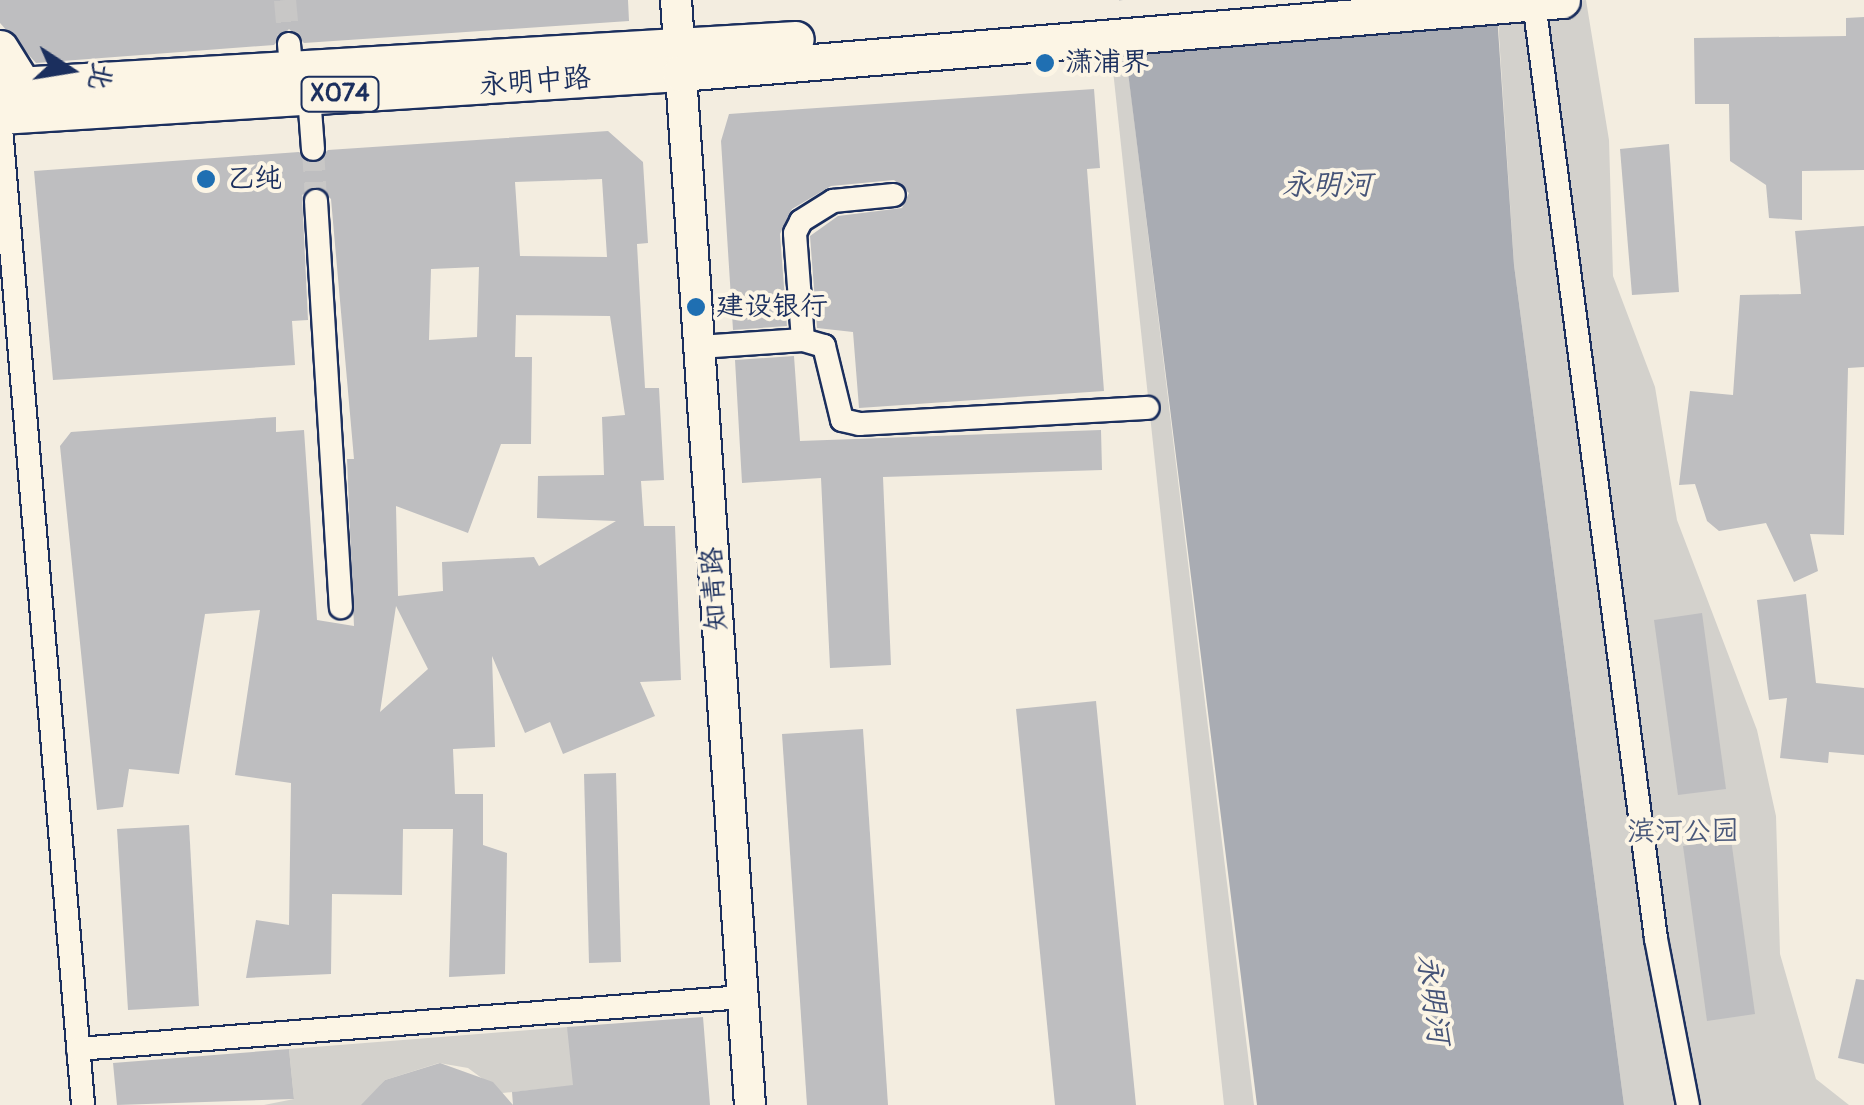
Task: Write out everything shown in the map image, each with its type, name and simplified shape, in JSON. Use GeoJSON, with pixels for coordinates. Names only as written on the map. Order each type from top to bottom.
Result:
{"type":"FeatureCollection","features":[{"type":"Feature","properties":{"kind":"main road","name":"知青路"},"geometry":{"type":"LineString","coordinates":[[676,0],[750,1105]]}},
{"type":"Feature","properties":{"kind":"main road","name":"X074"},"geometry":{"type":"LineString","coordinates":[[1068,30],[1320,0]]}},
{"type":"Feature","properties":{"kind":"main road","name":"X074"},"geometry":{"type":"LineString","coordinates":[[1068,30],[1548,1]]}},
{"type":"Feature","properties":{"kind":"main road","name":"永明中路"},"geometry":{"type":"LineString","coordinates":[[11,85],[296,70],[679,60],[1068,30]]}},
{"type":"Feature","properties":{"kind":"main road"},"geometry":{"type":"LineString","coordinates":[[0,48],[11,85]]}},
{"type":"Feature","properties":{"kind":"main road","name":"永明中路"},"geometry":{"type":"LineString","coordinates":[[0,116],[296,70]]}},
{"type":"Feature","properties":{"kind":"street"},"geometry":{"type":"LineString","coordinates":[[1548,1],[1674,1105]]}},
{"type":"Feature","properties":{"kind":"street"},"geometry":{"type":"LineString","coordinates":[[296,70],[313,149]]}},
{"type":"Feature","properties":{"kind":"street"},"geometry":{"type":"LineString","coordinates":[[0,116],[83,1105]]}},
{"type":"Feature","properties":{"kind":"street"},"geometry":{"type":"LineString","coordinates":[[803,340],[795,233],[801,221],[833,201],[894,195]]}},
{"type":"Feature","properties":{"kind":"street"},"geometry":{"type":"LineString","coordinates":[[316,201],[341,607]]}},
{"type":"Feature","properties":{"kind":"street"},"geometry":{"type":"LineString","coordinates":[[699,347],[803,340],[824,346],[842,420],[860,424],[1148,408]]}},
{"type":"Feature","properties":{"kind":"street"},"geometry":{"type":"LineString","coordinates":[[1660,960],[1688,1105]]}},
{"type":"Feature","properties":{"kind":"street"},"geometry":{"type":"LineString","coordinates":[[78,1050],[743,997]]}},
{"type":"Feature","properties":{"kind":"green space","name":"滨河公园"},"geometry":{"type":"Polygon","coordinates":[[[1586,0],[1609,140],[1613,276],[1655,387],[1677,520],[1757,730],[1776,816],[1780,954],[1816,1079],[1849,1105],[1624,1105],[1514,265],[1497,5],[1586,0]]]}},
{"type":"Feature","properties":{"kind":"green space"},"geometry":{"type":"Polygon","coordinates":[[[1112,61],[1127,61],[1254,1105],[1224,1105],[1112,61]]]}},
{"type":"Feature","properties":{"kind":"green space"},"geometry":{"type":"Polygon","coordinates":[[[567,1027],[591,1084],[502,1093],[468,1068],[439,1063],[385,1080],[363,1105],[264,1105],[294,1099],[289,1049],[567,1027]]]}},
{"type":"Feature","properties":{"kind":"water","name":"永明河"},"geometry":{"type":"Polygon","coordinates":[[[1119,0],[1496,0],[1514,265],[1624,1105],[1257,1105],[1119,0]]]}},
{"type":"Feature","properties":{"kind":"pier"},"geometry":{"type":"Polygon","coordinates":[[[1494,0],[1120,52],[1114,1],[1494,0]]]}},
{"type":"Feature","properties":{"kind":"building"},"geometry":{"type":"Polygon","coordinates":[[[0,0],[628,0],[629,21],[304,43],[289,29],[274,45],[36,63],[0,23],[0,0]]]}},
{"type":"Feature","properties":{"kind":"building"},"geometry":{"type":"Polygon","coordinates":[[[1864,17],[1864,170],[1802,171],[1802,220],[1769,218],[1766,185],[1730,161],[1729,104],[1695,104],[1694,38],[1846,36],[1846,18],[1864,17]]]}},
{"type":"Feature","properties":{"kind":"building"},"geometry":{"type":"Polygon","coordinates":[[[1094,89],[1100,168],[1087,169],[1104,391],[859,408],[853,332],[817,328],[810,236],[838,216],[902,208],[909,193],[894,180],[831,186],[792,209],[780,234],[787,326],[733,330],[721,141],[729,114],[1094,89]]]}},
{"type":"Feature","properties":{"kind":"building"},"geometry":{"type":"Polygon","coordinates":[[[608,131],[643,162],[648,243],[637,244],[645,388],[659,388],[664,480],[641,481],[644,526],[675,526],[681,680],[640,682],[655,716],[563,754],[550,722],[525,733],[492,656],[495,747],[453,749],[455,794],[483,794],[483,845],[507,853],[505,974],[449,977],[453,829],[403,829],[402,895],[332,894],[331,974],[246,978],[256,920],[289,925],[291,783],[235,775],[260,610],[205,614],[179,774],[129,769],[123,807],[97,810],[60,446],[71,432],[276,417],[276,432],[304,430],[317,620],[354,626],[347,459],[354,459],[331,199],[316,186],[302,195],[308,320],[292,321],[295,365],[53,380],[34,171],[299,152],[313,164],[328,150],[608,131]],[[602,179],[515,182],[520,256],[607,257],[602,179]],[[479,267],[431,269],[429,340],[477,337],[479,267]],[[516,315],[515,357],[532,357],[531,444],[501,444],[468,533],[396,506],[398,596],[443,591],[442,562],[534,557],[539,566],[616,521],[537,518],[538,476],[604,475],[602,417],[625,415],[610,316],[516,315]],[[396,606],[380,712],[428,669],[396,606]]]}},
{"type":"Feature","properties":{"kind":"building"},"geometry":{"type":"Polygon","coordinates":[[[1669,144],[1679,292],[1632,295],[1620,149],[1669,144]]]}},
{"type":"Feature","properties":{"kind":"building"},"geometry":{"type":"Polygon","coordinates":[[[1864,226],[1864,367],[1848,368],[1844,535],[1810,534],[1818,571],[1794,582],[1766,523],[1719,531],[1707,521],[1695,484],[1679,485],[1690,391],[1733,395],[1740,295],[1801,294],[1795,231],[1864,226]]]}},
{"type":"Feature","properties":{"kind":"building"},"geometry":{"type":"Polygon","coordinates":[[[794,356],[800,441],[1101,430],[1102,470],[883,477],[891,665],[830,668],[821,478],[742,483],[735,360],[794,356]]]}},
{"type":"Feature","properties":{"kind":"building"},"geometry":{"type":"Polygon","coordinates":[[[1806,594],[1816,683],[1864,688],[1864,755],[1829,752],[1828,763],[1780,758],[1787,698],[1769,700],[1757,600],[1806,594]]]}},
{"type":"Feature","properties":{"kind":"building"},"geometry":{"type":"Polygon","coordinates":[[[1702,613],[1726,789],[1678,795],[1654,620],[1702,613]]]}},
{"type":"Feature","properties":{"kind":"building"},"geometry":{"type":"Polygon","coordinates":[[[1096,701],[1136,1105],[1055,1105],[1016,709],[1096,701]]]}},
{"type":"Feature","properties":{"kind":"building"},"geometry":{"type":"Polygon","coordinates":[[[863,729],[888,1105],[807,1105],[782,734],[863,729]]]}},
{"type":"Feature","properties":{"kind":"building"},"geometry":{"type":"Polygon","coordinates":[[[616,773],[621,962],[589,963],[584,774],[616,773]]]}},
{"type":"Feature","properties":{"kind":"building"},"geometry":{"type":"Polygon","coordinates":[[[189,825],[199,1006],[128,1010],[117,829],[189,825]]]}},
{"type":"Feature","properties":{"kind":"building"},"geometry":{"type":"Polygon","coordinates":[[[1731,839],[1755,1014],[1707,1021],[1683,846],[1731,839]]]}},
{"type":"Feature","properties":{"kind":"building"},"geometry":{"type":"Polygon","coordinates":[[[1856,979],[1864,980],[1864,1064],[1838,1058],[1856,979]]]}},
{"type":"Feature","properties":{"kind":"building"},"geometry":{"type":"Polygon","coordinates":[[[703,1017],[710,1105],[513,1105],[512,1092],[573,1085],[567,1027],[703,1017]]]}},
{"type":"Feature","properties":{"kind":"building"},"geometry":{"type":"Polygon","coordinates":[[[289,1049],[294,1099],[117,1105],[113,1063],[289,1049]]]}},
{"type":"Feature","properties":{"kind":"building"},"geometry":{"type":"Polygon","coordinates":[[[440,1063],[493,1082],[513,1105],[361,1105],[385,1080],[440,1063]]]}},
{"type":"Feature","properties":{"kind":"tunnel"},"geometry":{"type":"LineString","coordinates":[[285,0],[289,44]]}},
{"type":"Feature","properties":{"kind":"tunnel"},"geometry":{"type":"LineString","coordinates":[[313,149],[316,201]]}},
{"type":"Feature","properties":{"kind":"place","name":"潇浦界"},"geometry":{"type":"Point","coordinates":[1045,63]}},
{"type":"Feature","properties":{"kind":"place","name":"乙纯"},"geometry":{"type":"Point","coordinates":[206,179]}},
{"type":"Feature","properties":{"kind":"place","name":"建设银行"},"geometry":{"type":"Point","coordinates":[696,307]}}]}
